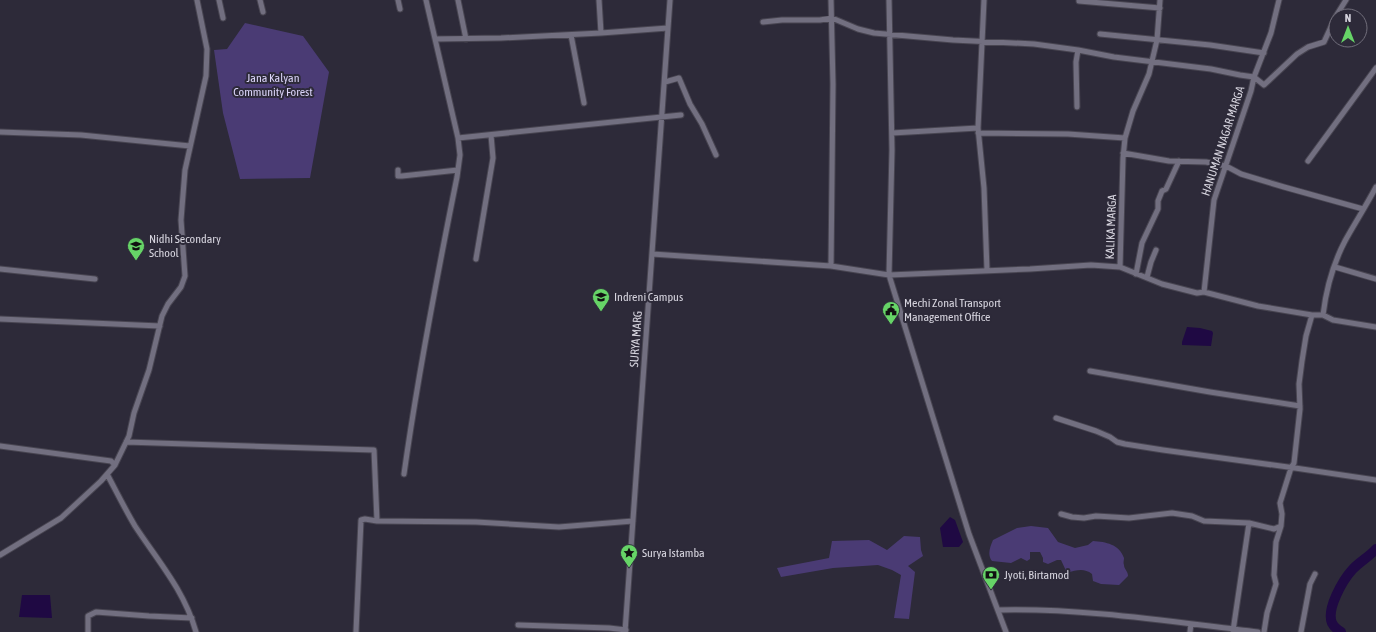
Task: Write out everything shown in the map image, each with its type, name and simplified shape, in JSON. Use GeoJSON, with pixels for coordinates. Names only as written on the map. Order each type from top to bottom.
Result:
{"type":"FeatureCollection","features":[{"type":"Feature","properties":{"kind":"street"},"geometry":{"type":"LineString","coordinates":[[0,555],[60,518],[115,465],[129,436],[134,413],[149,370],[162,316],[168,304],[181,287],[185,276],[181,220],[185,170],[206,76],[207,56],[207,49],[197,0]]}},
{"type":"Feature","properties":{"kind":"street"},"geometry":{"type":"LineString","coordinates":[[219,0],[223,18]]}},
{"type":"Feature","properties":{"kind":"street"},"geometry":{"type":"LineString","coordinates":[[260,0],[263,12]]}},
{"type":"Feature","properties":{"kind":"street"},"geometry":{"type":"LineString","coordinates":[[398,0],[400,9]]}},
{"type":"Feature","properties":{"kind":"street"},"geometry":{"type":"LineString","coordinates":[[404,474],[424,340],[460,155],[458,138],[426,0]]}},
{"type":"Feature","properties":{"kind":"street"},"geometry":{"type":"LineString","coordinates":[[458,0],[466,39]]}},
{"type":"Feature","properties":{"kind":"street"},"geometry":{"type":"LineString","coordinates":[[599,0],[601,33]]}},
{"type":"Feature","properties":{"kind":"street","name":"SURYA MARG"},"geometry":{"type":"LineString","coordinates":[[625,631],[663,116],[670,0]]}},
{"type":"Feature","properties":{"kind":"street"},"geometry":{"type":"LineString","coordinates":[[831,0],[833,84],[831,266]]}},
{"type":"Feature","properties":{"kind":"street"},"geometry":{"type":"LineString","coordinates":[[889,0],[892,133],[889,275],[969,534],[1006,632]]}},
{"type":"Feature","properties":{"kind":"street"},"geometry":{"type":"LineString","coordinates":[[984,0],[978,130],[984,188],[987,270]]}},
{"type":"Feature","properties":{"kind":"street","name":"KALIKA MARGA"},"geometry":{"type":"LineString","coordinates":[[1160,0],[1158,40],[1149,74],[1125,138],[1123,153],[1120,267],[1162,284],[1197,293],[1204,292],[1258,306],[1312,315],[1324,315],[1333,320],[1376,327]]}},
{"type":"Feature","properties":{"kind":"street","name":"HANUMAN NAGAR MARGA"},"geometry":{"type":"LineString","coordinates":[[1204,292],[1214,200],[1251,91],[1254,76],[1271,33],[1279,0]]}},
{"type":"Feature","properties":{"kind":"street"},"geometry":{"type":"LineString","coordinates":[[1079,1],[1160,8]]}},
{"type":"Feature","properties":{"kind":"street"},"geometry":{"type":"LineString","coordinates":[[763,22],[798,19],[820,20],[832,18],[858,29],[874,33],[981,42],[1034,44],[1114,57],[1254,76],[1264,85],[1297,54],[1308,47],[1324,42],[1328,33]]}},
{"type":"Feature","properties":{"kind":"street"},"geometry":{"type":"LineString","coordinates":[[435,39],[571,35],[668,28]]}},
{"type":"Feature","properties":{"kind":"street"},"geometry":{"type":"LineString","coordinates":[[1100,34],[1210,45],[1264,53]]}},
{"type":"Feature","properties":{"kind":"street"},"geometry":{"type":"LineString","coordinates":[[571,35],[584,103]]}},
{"type":"Feature","properties":{"kind":"street"},"geometry":{"type":"LineString","coordinates":[[1077,107],[1076,62],[1078,50]]}},
{"type":"Feature","properties":{"kind":"street"},"geometry":{"type":"LineString","coordinates":[[1308,161],[1376,68]]}},
{"type":"Feature","properties":{"kind":"street"},"geometry":{"type":"LineString","coordinates":[[665,82],[679,78],[690,104],[702,124],[716,155]]}},
{"type":"Feature","properties":{"kind":"street"},"geometry":{"type":"LineString","coordinates":[[458,138],[681,115]]}},
{"type":"Feature","properties":{"kind":"street"},"geometry":{"type":"LineString","coordinates":[[892,133],[978,130],[1125,138]]}},
{"type":"Feature","properties":{"kind":"street"},"geometry":{"type":"LineString","coordinates":[[0,132],[81,135],[190,146]]}},
{"type":"Feature","properties":{"kind":"street"},"geometry":{"type":"LineString","coordinates":[[476,259],[493,158],[491,134]]}},
{"type":"Feature","properties":{"kind":"street"},"geometry":{"type":"LineString","coordinates":[[1123,153],[1169,161],[1206,162],[1226,166],[1249,176],[1363,209]]}},
{"type":"Feature","properties":{"kind":"street"},"geometry":{"type":"LineString","coordinates":[[1136,274],[1142,242],[1158,209],[1158,201],[1162,190],[1166,189],[1179,161]]}},
{"type":"Feature","properties":{"kind":"street"},"geometry":{"type":"LineString","coordinates":[[398,170],[398,176],[402,176],[458,170]]}},
{"type":"Feature","properties":{"kind":"street"},"geometry":{"type":"LineString","coordinates":[[1324,315],[1326,297],[1335,267],[1345,242],[1376,187]]}},
{"type":"Feature","properties":{"kind":"street"},"geometry":{"type":"LineString","coordinates":[[1146,277],[1156,250]]}},
{"type":"Feature","properties":{"kind":"street"},"geometry":{"type":"LineString","coordinates":[[652,254],[831,266],[889,275],[987,270],[1030,270],[1091,265],[1120,267]]}},
{"type":"Feature","properties":{"kind":"street"},"geometry":{"type":"LineString","coordinates":[[1335,267],[1376,279]]}},
{"type":"Feature","properties":{"kind":"street"},"geometry":{"type":"LineString","coordinates":[[0,269],[95,279]]}},
{"type":"Feature","properties":{"kind":"street"},"geometry":{"type":"LineString","coordinates":[[1264,632],[1267,613],[1276,584],[1274,568],[1276,542],[1281,526],[1282,514],[1280,503],[1294,463],[1300,406],[1299,384],[1306,336],[1312,315]]}},
{"type":"Feature","properties":{"kind":"street"},"geometry":{"type":"LineString","coordinates":[[0,319],[160,326]]}},
{"type":"Feature","properties":{"kind":"street"},"geometry":{"type":"LineString","coordinates":[[1090,371],[1300,406]]}},
{"type":"Feature","properties":{"kind":"street"},"geometry":{"type":"LineString","coordinates":[[1056,418],[1096,431],[1117,442],[1125,444],[1376,480]]}},
{"type":"Feature","properties":{"kind":"street"},"geometry":{"type":"LineString","coordinates":[[126,442],[374,450],[377,520]]}},
{"type":"Feature","properties":{"kind":"street"},"geometry":{"type":"LineString","coordinates":[[0,446],[111,461],[115,465]]}},
{"type":"Feature","properties":{"kind":"street"},"geometry":{"type":"LineString","coordinates":[[107,474],[135,525],[172,578],[192,618],[196,632]]}},
{"type":"Feature","properties":{"kind":"street"},"geometry":{"type":"LineString","coordinates":[[1061,514],[1084,518],[1096,516],[1130,518],[1172,512],[1204,520],[1249,523],[1274,529],[1281,526]]}},
{"type":"Feature","properties":{"kind":"street"},"geometry":{"type":"LineString","coordinates":[[356,632],[361,520],[476,522],[559,527],[633,521]]}},
{"type":"Feature","properties":{"kind":"street"},"geometry":{"type":"LineString","coordinates":[[1233,631],[1249,523]]}},
{"type":"Feature","properties":{"kind":"street"},"geometry":{"type":"LineString","coordinates":[[1301,632],[1310,584],[1315,574]]}},
{"type":"Feature","properties":{"kind":"street"},"geometry":{"type":"LineString","coordinates":[[998,610],[1029,609],[1098,613],[1191,624],[1233,631],[1258,632]]}},
{"type":"Feature","properties":{"kind":"street"},"geometry":{"type":"LineString","coordinates":[[88,632],[88,616],[96,612],[192,618]]}},
{"type":"Feature","properties":{"kind":"street"},"geometry":{"type":"LineString","coordinates":[[1190,632],[1191,624]]}},
{"type":"Feature","properties":{"kind":"street"},"geometry":{"type":"LineString","coordinates":[[518,625],[609,628],[625,631]]}},
{"type":"Feature","properties":{"kind":"green space","name":"Jana Kalyan Community Forest"},"geometry":{"type":"Polygon","coordinates":[[[245,23],[303,36],[329,72],[310,178],[240,179],[223,113],[214,50],[227,49],[245,23]]]}},
{"type":"Feature","properties":{"kind":"green space"},"geometry":{"type":"Polygon","coordinates":[[[1031,526],[1048,528],[1058,542],[1075,548],[1088,545],[1093,541],[1112,545],[1122,553],[1124,558],[1124,566],[1128,576],[1119,585],[1101,584],[1093,581],[1092,574],[1083,570],[1067,573],[1061,560],[1048,564],[1043,562],[1040,552],[1030,552],[1030,559],[1027,561],[1021,558],[1011,563],[992,561],[990,559],[989,554],[993,540],[1017,528],[1031,526]]]}},
{"type":"Feature","properties":{"kind":"green space"},"geometry":{"type":"Polygon","coordinates":[[[904,536],[920,537],[923,556],[908,566],[915,572],[909,619],[894,618],[901,575],[892,570],[878,565],[833,568],[781,577],[777,568],[829,558],[832,541],[869,540],[887,550],[904,536]]]}},
{"type":"Feature","properties":{"kind":"shaded area"},"geometry":{"type":"Polygon","coordinates":[[[1187,327],[1212,331],[1211,346],[1182,345],[1187,327]]]}},
{"type":"Feature","properties":{"kind":"shaded area"},"geometry":{"type":"Polygon","coordinates":[[[950,517],[955,520],[963,542],[959,547],[943,547],[940,528],[950,517]]]}},
{"type":"Feature","properties":{"kind":"shaded area"},"geometry":{"type":"Polygon","coordinates":[[[22,595],[50,595],[52,618],[19,617],[22,595]]]}},
{"type":"Feature","properties":{"kind":"waterway"},"geometry":{"type":"LineString","coordinates":[[1341,632],[1332,623],[1331,617],[1331,610],[1336,595],[1352,570],[1376,549]]}},
{"type":"Feature","properties":{"kind":"place","name":"Nidhi Secondary School"},"geometry":{"type":"Point","coordinates":[136,261]}},
{"type":"Feature","properties":{"kind":"place","name":"Indreni Campus"},"geometry":{"type":"Point","coordinates":[601,312]}},
{"type":"Feature","properties":{"kind":"place","name":"Mechi Zonal Transport Management Office"},"geometry":{"type":"Point","coordinates":[891,325]}},
{"type":"Feature","properties":{"kind":"place","name":"Surya Istamba"},"geometry":{"type":"Point","coordinates":[629,568]}},
{"type":"Feature","properties":{"kind":"place","name":"Jyoti, Birtamod"},"geometry":{"type":"Point","coordinates":[991,590]}}]}
